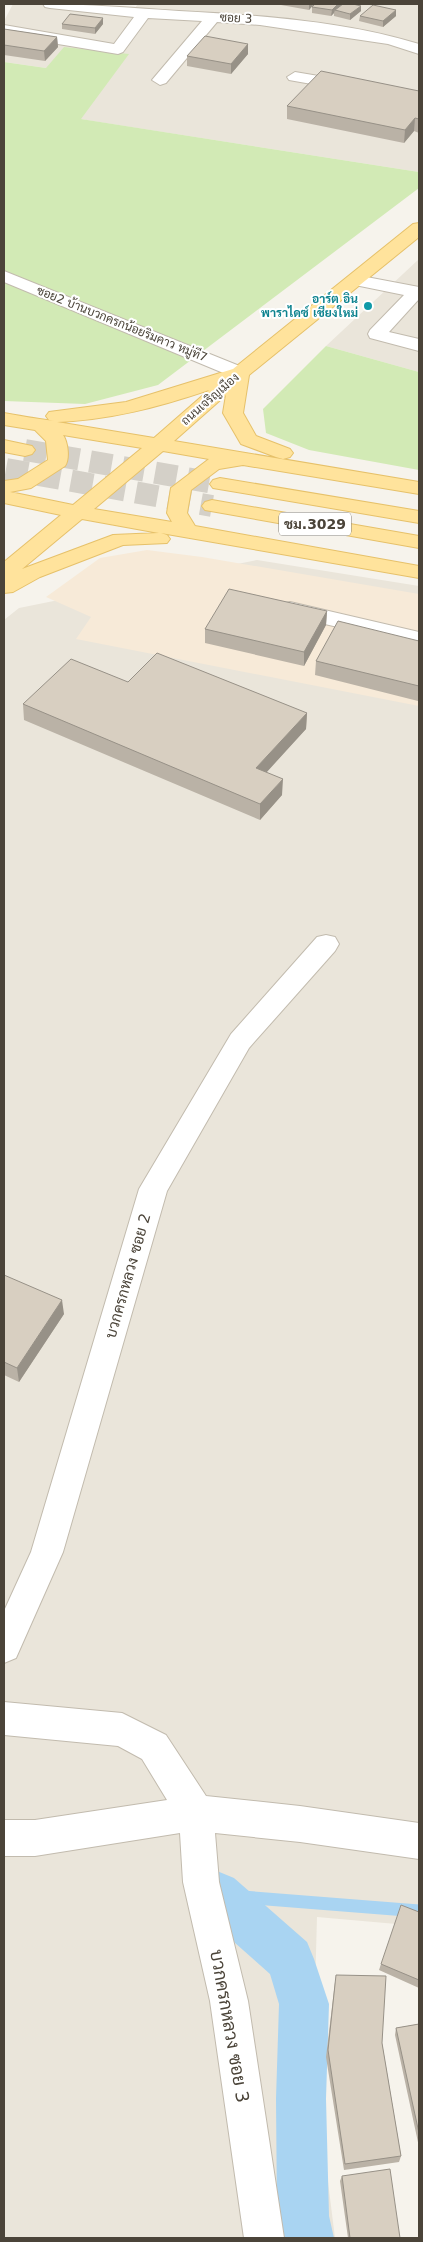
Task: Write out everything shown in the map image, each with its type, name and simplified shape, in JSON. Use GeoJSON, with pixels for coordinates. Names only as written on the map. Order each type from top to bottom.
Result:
{"type":"FeatureCollection","features":[{"type":"Feature","properties":{"kind":"main road","name":"ถนนเจริญเมือง"},"geometry":{"type":"LineString","coordinates":[[4,574],[157,446],[240,373],[419,228]]}},
{"type":"Feature","properties":{"kind":"main road"},"geometry":{"type":"LineString","coordinates":[[4,417],[82,416],[164,399],[240,373],[233,413],[248,440],[336,474]]}},
{"type":"Feature","properties":{"kind":"main road"},"geometry":{"type":"LineString","coordinates":[[4,417],[157,446],[419,488]]}},
{"type":"Feature","properties":{"kind":"main road"},"geometry":{"type":"LineString","coordinates":[[4,475],[24,484],[58,462],[56,439],[39,423]]}},
{"type":"Feature","properties":{"kind":"main road"},"geometry":{"type":"LineString","coordinates":[[4,446],[25,450]]}},
{"type":"Feature","properties":{"kind":"main road"},"geometry":{"type":"LineString","coordinates":[[187,530],[177,513],[181,488],[213,464],[250,460]]}},
{"type":"Feature","properties":{"kind":"main road","name":"ชม.3029"},"geometry":{"type":"LineString","coordinates":[[220,484],[419,517]]}},
{"type":"Feature","properties":{"kind":"main road"},"geometry":{"type":"LineString","coordinates":[[4,497],[77,512],[419,572]]}},
{"type":"Feature","properties":{"kind":"main road","name":"ชม.3029"},"geometry":{"type":"LineString","coordinates":[[212,506],[419,542]]}},
{"type":"Feature","properties":{"kind":"main road"},"geometry":{"type":"LineString","coordinates":[[4,588],[32,572],[120,539],[244,540]]}},
{"type":"Feature","properties":{"kind":"street","name":"ซอย 3"},"geometry":{"type":"LineString","coordinates":[[50,4],[144,13],[269,21],[390,40],[419,49]]}},
{"type":"Feature","properties":{"kind":"street"},"geometry":{"type":"LineString","coordinates":[[4,30],[118,48],[144,13]]}},
{"type":"Feature","properties":{"kind":"street"},"geometry":{"type":"LineString","coordinates":[[160,80],[213,17]]}},
{"type":"Feature","properties":{"kind":"street"},"geometry":{"type":"LineString","coordinates":[[295,77],[419,98]]}},
{"type":"Feature","properties":{"kind":"street","name":"ซอย2 บ้านบวกครกน้อยริมคาว หมู่ที7"},"geometry":{"type":"LineString","coordinates":[[4,276],[240,373]]}},
{"type":"Feature","properties":{"kind":"street"},"geometry":{"type":"LineString","coordinates":[[356,280],[418,292]]}},
{"type":"Feature","properties":{"kind":"street"},"geometry":{"type":"LineString","coordinates":[[418,292],[377,334],[419,345]]}},
{"type":"Feature","properties":{"kind":"street"},"geometry":{"type":"LineString","coordinates":[[268,604],[419,640]]}},
{"type":"Feature","properties":{"kind":"street","name":"บวกครกหลวง ซอย 2"},"geometry":{"type":"LineString","coordinates":[[4,1647],[47,1552],[153,1189],[240,1041],[326,944]]}},
{"type":"Feature","properties":{"kind":"street"},"geometry":{"type":"LineString","coordinates":[[4,1718],[122,1730],[154,1748],[196,1814]]}},
{"type":"Feature","properties":{"kind":"street"},"geometry":{"type":"LineString","coordinates":[[4,1838],[35,1838],[196,1814],[300,1824],[419,1841]]}},
{"type":"Feature","properties":{"kind":"street","name":"บวกครกหลวง ซอย 3"},"geometry":{"type":"LineString","coordinates":[[196,1814],[201,1882],[228,2001],[264,2238]]}},
{"type":"Feature","properties":{"kind":"shaded area"},"geometry":{"type":"Polygon","coordinates":[[[13,4],[77,4],[134,9],[138,4],[419,4],[419,172],[80,119],[128,54],[46,68],[4,62],[4,21],[13,4]]]}},
{"type":"Feature","properties":{"kind":"shaded area"},"geometry":{"type":"Polygon","coordinates":[[[419,259],[419,372],[326,346],[419,259]]]}},
{"type":"Feature","properties":{"kind":"shaded area"},"geometry":{"type":"Polygon","coordinates":[[[147,550],[202,557],[419,594],[419,706],[76,639],[91,617],[46,597],[100,558],[147,550]]]}},
{"type":"Feature","properties":{"kind":"shaded area"},"geometry":{"type":"Polygon","coordinates":[[[257,560],[419,586],[419,1926],[317,1917],[313,2062],[335,2238],[4,2238],[4,620],[19,608],[257,560]]]}},
{"type":"Feature","properties":{"kind":"green space"},"geometry":{"type":"Polygon","coordinates":[[[64,47],[129,54],[81,119],[419,172],[419,188],[158,385],[85,404],[4,401],[4,62],[46,68],[64,47]]]}},
{"type":"Feature","properties":{"kind":"green space"},"geometry":{"type":"Polygon","coordinates":[[[326,346],[419,372],[419,470],[309,450],[266,433],[263,409],[326,346]]]}},
{"type":"Feature","properties":{"kind":"building"},"geometry":{"type":"Polygon","coordinates":[[[315,4],[338,4],[332,10],[312,7],[315,4]]]}},
{"type":"Feature","properties":{"kind":"building"},"geometry":{"type":"Polygon","coordinates":[[[343,4],[361,6],[350,14],[335,10],[343,4]]]}},
{"type":"Feature","properties":{"kind":"building"},"geometry":{"type":"Polygon","coordinates":[[[373,5],[396,10],[383,21],[360,16],[373,5]]]}},
{"type":"Feature","properties":{"kind":"building"},"geometry":{"type":"Polygon","coordinates":[[[70,14],[103,18],[95,28],[62,24],[70,14]]]}},
{"type":"Feature","properties":{"kind":"building"},"geometry":{"type":"Polygon","coordinates":[[[4,29],[57,37],[44,51],[4,45],[4,29]]]}},
{"type":"Feature","properties":{"kind":"building"},"geometry":{"type":"Polygon","coordinates":[[[205,36],[248,44],[231,64],[187,56],[205,36]]]}},
{"type":"Feature","properties":{"kind":"building"},"geometry":{"type":"Polygon","coordinates":[[[321,71],[419,91],[419,119],[415,118],[405,130],[287,106],[321,71]]]}},
{"type":"Feature","properties":{"kind":"building"},"geometry":{"type":"Polygon","coordinates":[[[229,589],[327,611],[304,652],[205,629],[229,589]]]}},
{"type":"Feature","properties":{"kind":"building"},"geometry":{"type":"Polygon","coordinates":[[[338,621],[419,641],[419,686],[316,661],[338,621]]]}},
{"type":"Feature","properties":{"kind":"building"},"geometry":{"type":"Polygon","coordinates":[[[157,653],[307,713],[256,768],[283,779],[260,804],[23,704],[71,659],[128,682],[157,653]]]}},
{"type":"Feature","properties":{"kind":"building"},"geometry":{"type":"Polygon","coordinates":[[[4,1275],[62,1300],[17,1368],[4,1362],[4,1275]]]}},
{"type":"Feature","properties":{"kind":"building"},"geometry":{"type":"Polygon","coordinates":[[[401,1905],[419,1912],[419,1980],[381,1964],[401,1905]]]}},
{"type":"Feature","properties":{"kind":"building"},"geometry":{"type":"Polygon","coordinates":[[[336,1975],[386,1976],[382,2043],[401,2156],[345,2164],[328,2050],[336,1975]]]}},
{"type":"Feature","properties":{"kind":"building"},"geometry":{"type":"Polygon","coordinates":[[[419,2024],[419,2133],[396,2028],[419,2024]]]}},
{"type":"Feature","properties":{"kind":"building"},"geometry":{"type":"Polygon","coordinates":[[[390,2169],[400,2238],[350,2238],[342,2176],[390,2169]]]}},
{"type":"Feature","properties":{"kind":"waterway"},"geometry":{"type":"LineString","coordinates":[[217,1895],[419,1911]]}},
{"type":"Feature","properties":{"kind":"waterway"},"geometry":{"type":"LineString","coordinates":[[217,1895],[290,1959],[304,2004],[301,2099],[303,2216],[308,2238]]}},
{"type":"Feature","properties":{"kind":"tunnel"},"geometry":{"type":"LineString","coordinates":[[25,450],[220,484]]}},
{"type":"Feature","properties":{"kind":"tunnel"},"geometry":{"type":"LineString","coordinates":[[6,469],[212,506]]}},
{"type":"Feature","properties":{"kind":"place","name":"อาร์ต อิน พาราไดซ์ เชียงใหม่"},"geometry":{"type":"Point","coordinates":[368,306]}}]}
